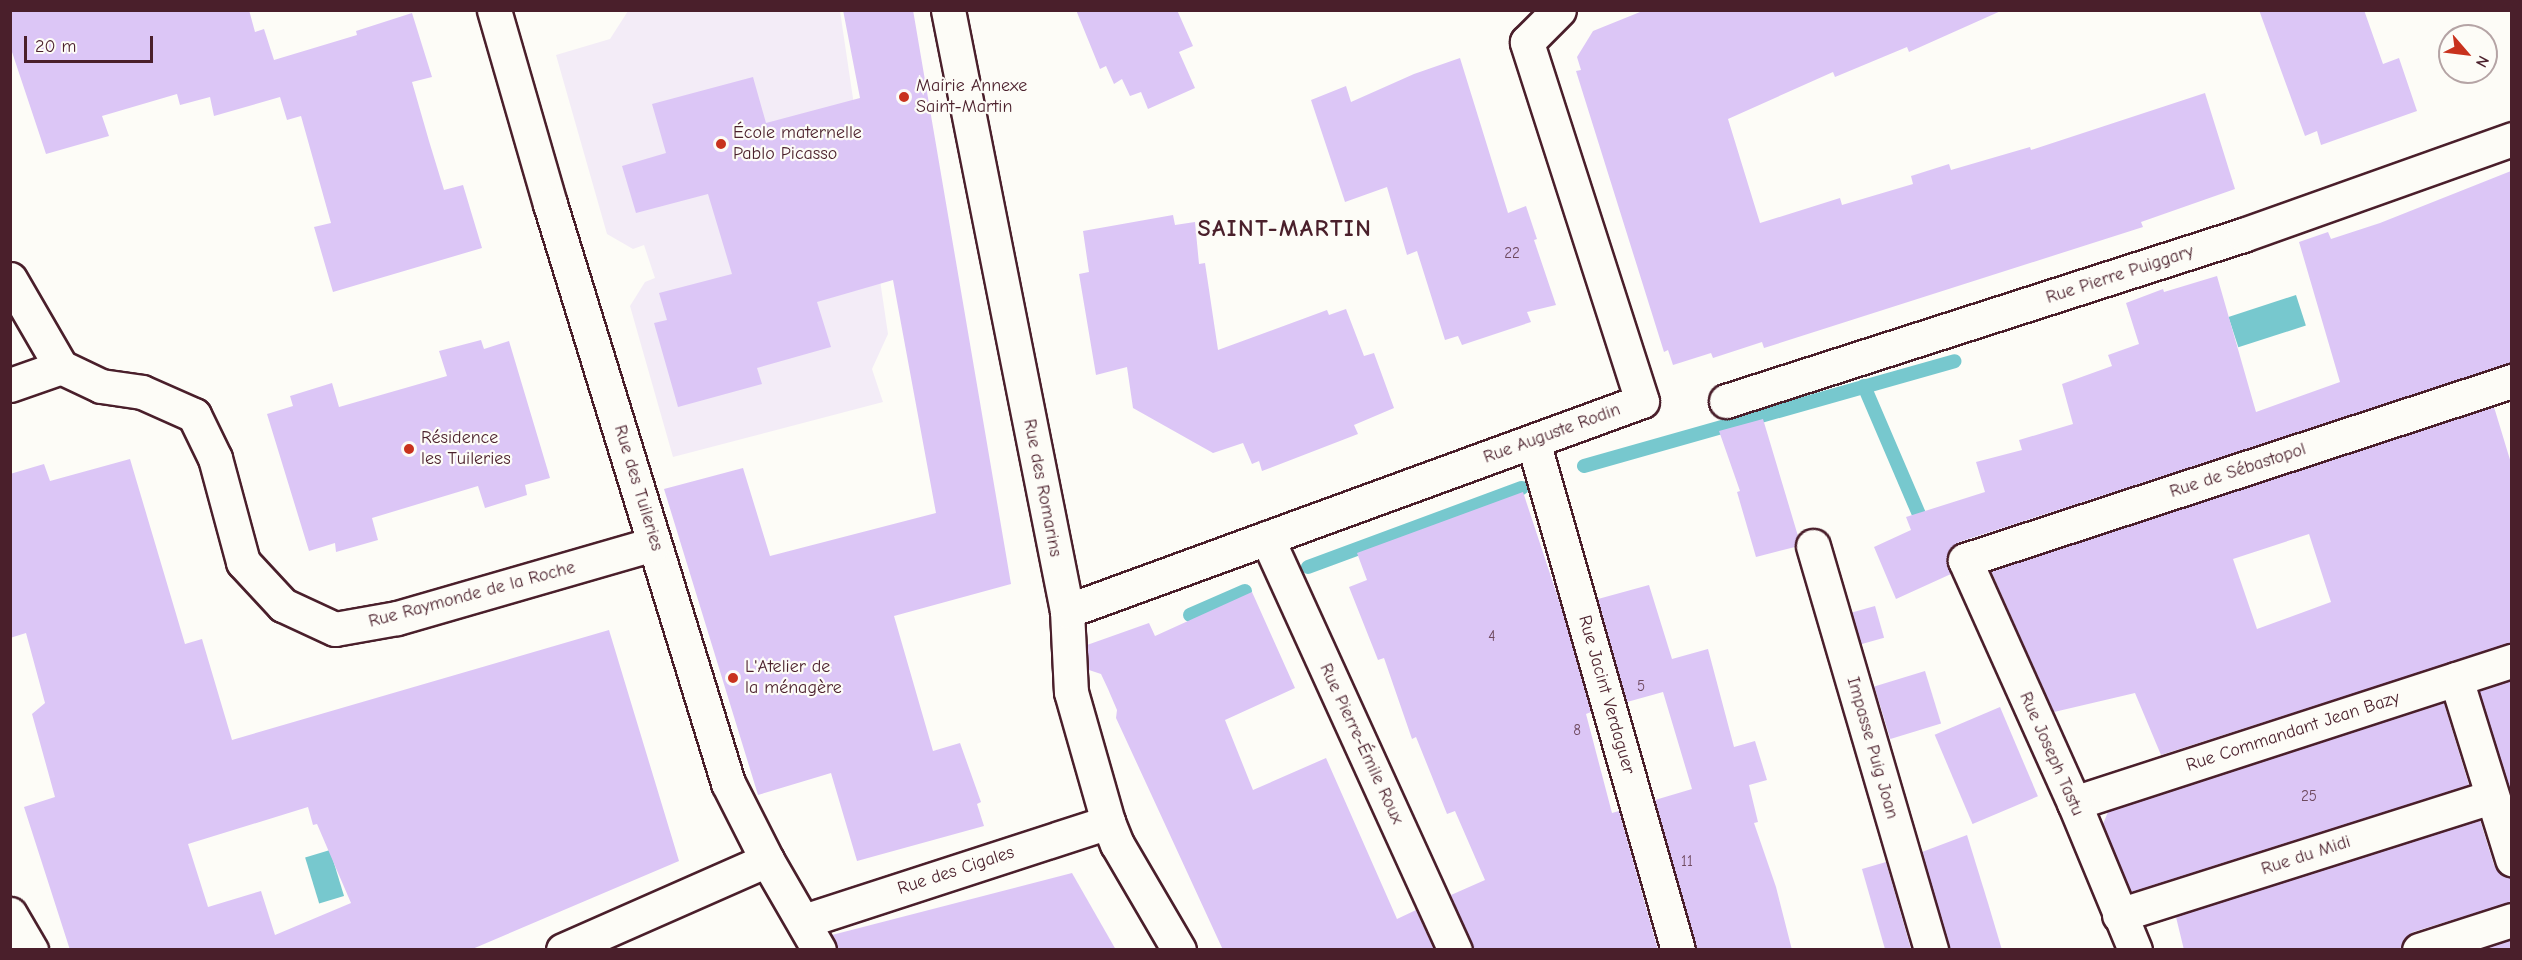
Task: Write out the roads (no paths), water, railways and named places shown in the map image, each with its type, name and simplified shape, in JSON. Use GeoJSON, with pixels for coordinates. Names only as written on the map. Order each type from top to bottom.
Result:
{"type":"FeatureCollection","features":[{"type":"Feature","properties":{"kind":"street","name":"Rue des Tuileries"},"geometry":{"type":"LineString","coordinates":[[494,10],[728,783],[766,860],[819,950]]}},
{"type":"Feature","properties":{"kind":"street","name":"Rue des Romarins"},"geometry":{"type":"LineString","coordinates":[[948,10],[1066,611],[1071,692],[1108,822],[1117,844],[1179,950]]}},
{"type":"Feature","properties":{"kind":"street","name":"Rue Auguste Rodin"},"geometry":{"type":"LineString","coordinates":[[1066,611],[1642,401],[1527,42],[1559,10]]}},
{"type":"Feature","properties":{"kind":"street","name":"Rue Pierre Puiggary"},"geometry":{"type":"LineString","coordinates":[[1726,401],[2243,235],[2511,139]]}},
{"type":"Feature","properties":{"kind":"street"},"geometry":{"type":"LineString","coordinates":[[10,279],[61,367],[10,385]]}},
{"type":"Feature","properties":{"kind":"street","name":"Rue Raymonde de la Roche"},"geometry":{"type":"LineString","coordinates":[[61,367],[101,386],[142,392],[194,415],[215,458],[243,562],[283,605],[335,629],[397,618],[654,544]]}},
{"type":"Feature","properties":{"kind":"street","name":"Rue de Sébastopol"},"geometry":{"type":"LineString","coordinates":[[1965,560],[2509,390]]}},
{"type":"Feature","properties":{"kind":"street","name":"Rue Jacint Verdaguer"},"geometry":{"type":"LineString","coordinates":[[1533,441],[1678,950]]}},
{"type":"Feature","properties":{"kind":"street","name":"Rue Pierre-Émile Roux"},"geometry":{"type":"LineString","coordinates":[[1267,538],[1455,950]]}},
{"type":"Feature","properties":{"kind":"street","name":"Impasse Puig Joan"},"geometry":{"type":"LineString","coordinates":[[1813,546],[1931,950]]}},
{"type":"Feature","properties":{"kind":"street","name":"Rue Joseph Tastu"},"geometry":{"type":"LineString","coordinates":[[1965,560],[2074,803],[2135,950]]}},
{"type":"Feature","properties":{"kind":"street","name":"Rue Commandant Jean Bazy"},"geometry":{"type":"LineString","coordinates":[[2074,803],[2511,661]]}},
{"type":"Feature","properties":{"kind":"street"},"geometry":{"type":"LineString","coordinates":[[2456,679],[2511,859]]}},
{"type":"Feature","properties":{"kind":"street","name":"Rue du Midi"},"geometry":{"type":"LineString","coordinates":[[2120,915],[2492,797]]}},
{"type":"Feature","properties":{"kind":"street","name":"Rue des Cigales"},"geometry":{"type":"LineString","coordinates":[[804,921],[1108,822]]}},
{"type":"Feature","properties":{"kind":"street"},"geometry":{"type":"LineString","coordinates":[[562,950],[766,860]]}},
{"type":"Feature","properties":{"kind":"street"},"geometry":{"type":"LineString","coordinates":[[10,914],[30,950]]}},
{"type":"Feature","properties":{"kind":"street"},"geometry":{"type":"LineString","coordinates":[[2419,950],[2511,920]]}},
{"type":"Feature","properties":{"kind":"water"},"geometry":{"type":"Polygon","coordinates":[[[2296,295],[2306,325],[2238,347],[2228,317],[2296,295]]]}},
{"type":"Feature","properties":{"kind":"water"},"geometry":{"type":"Polygon","coordinates":[[[330,850],[344,896],[319,904],[305,858],[330,850]]]}},
{"type":"Feature","properties":{"kind":"waterway"},"geometry":{"type":"LineString","coordinates":[[1584,466],[1954,361]]}},
{"type":"Feature","properties":{"kind":"waterway"},"geometry":{"type":"LineString","coordinates":[[1864,386],[1922,521]]}},
{"type":"Feature","properties":{"kind":"waterway"},"geometry":{"type":"LineString","coordinates":[[1308,567],[1522,488]]}},
{"type":"Feature","properties":{"kind":"waterway"},"geometry":{"type":"LineString","coordinates":[[1190,615],[1245,591]]}},
{"type":"Feature","properties":{"kind":"place","name":"Mairie Annexe Saint-Martin"},"geometry":{"type":"Point","coordinates":[904,97]}},
{"type":"Feature","properties":{"kind":"place","name":"École maternelle Pablo Picasso"},"geometry":{"type":"Point","coordinates":[721,144]}},
{"type":"Feature","properties":{"kind":"place","name":"Résidence les Tuileries"},"geometry":{"type":"Point","coordinates":[409,449]}},
{"type":"Feature","properties":{"kind":"place","name":"L'Atelier de la ménagère"},"geometry":{"type":"Point","coordinates":[733,678]}},
{"type":"Feature","properties":{"kind":"district","name":"SAINT-MARTIN"},"geometry":{"type":"Point","coordinates":[1285,229]}}]}
